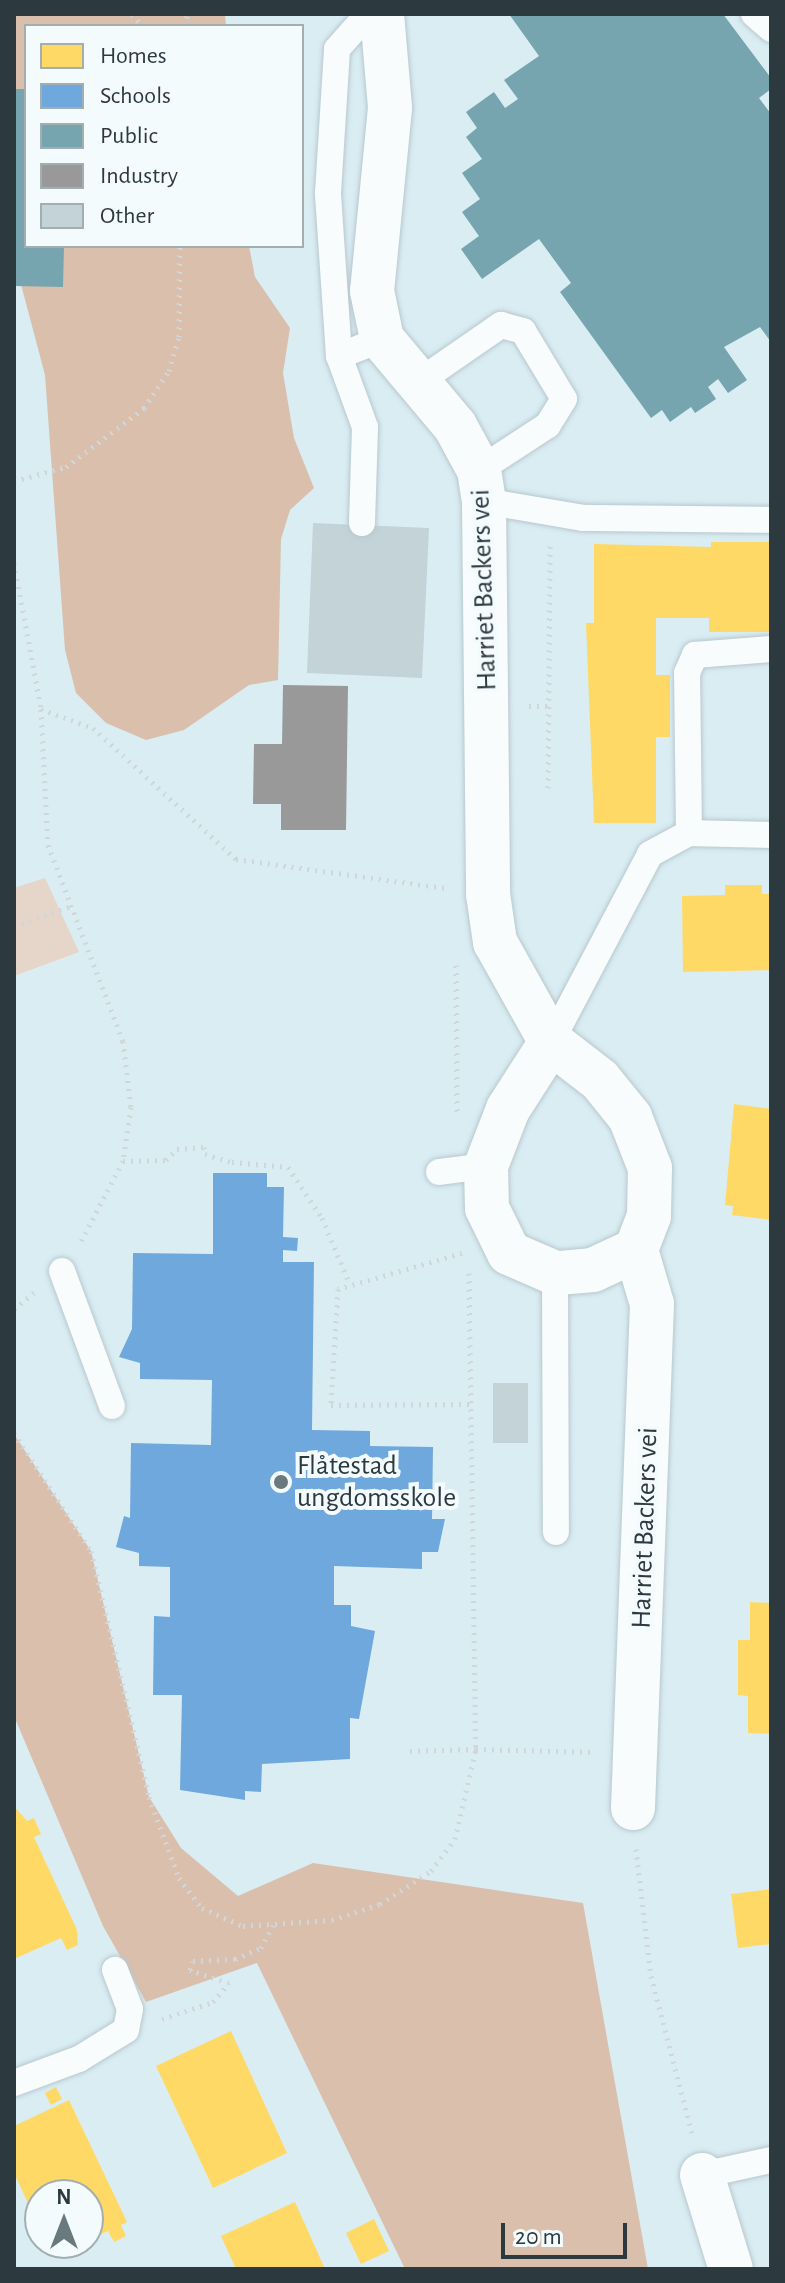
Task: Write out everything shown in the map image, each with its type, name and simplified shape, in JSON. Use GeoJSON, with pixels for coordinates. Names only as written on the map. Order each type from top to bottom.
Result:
{"type":"FeatureCollection","features":[{"type":"Feature","properties":{"kind":"street","name":"Harriet Backers vei"},"geometry":{"type":"LineString","coordinates":[[382,14],[390,108],[372,291],[382,339],[414,385],[455,426],[482,486],[488,894],[495,942],[551,1042],[600,1080],[630,1117],[650,1168],[649,1216],[636,1250],[652,1304],[646,1573],[631,1752],[633,1808]]}},
{"type":"Feature","properties":{"kind":"street"},"geometry":{"type":"LineString","coordinates":[[551,1042],[508,1109],[461,1169],[487,1208],[509,1253],[555,1273],[593,1270],[636,1250]]}},
{"type":"Feature","properties":{"kind":"street"},"geometry":{"type":"LineString","coordinates":[[702,2175],[731,2269]]}},
{"type":"Feature","properties":{"kind":"lane"},"geometry":{"type":"LineString","coordinates":[[362,523],[365,427],[339,356],[328,193],[337,49],[368,14]]}},
{"type":"Feature","properties":{"kind":"lane"},"geometry":{"type":"LineString","coordinates":[[754,14],[771,29]]}},
{"type":"Feature","properties":{"kind":"lane"},"geometry":{"type":"LineString","coordinates":[[414,385],[491,331],[523,331],[564,399],[548,425],[482,486],[550,511],[583,518],[771,520]]}},
{"type":"Feature","properties":{"kind":"lane"},"geometry":{"type":"LineString","coordinates":[[339,356],[382,339]]}},
{"type":"Feature","properties":{"kind":"lane"},"geometry":{"type":"LineString","coordinates":[[689,833],[687,673],[695,655],[771,649]]}},
{"type":"Feature","properties":{"kind":"lane"},"geometry":{"type":"LineString","coordinates":[[551,1042],[636,872],[662,845],[689,833],[771,835]]}},
{"type":"Feature","properties":{"kind":"lane"},"geometry":{"type":"LineString","coordinates":[[62,1271],[112,1406]]}},
{"type":"Feature","properties":{"kind":"lane"},"geometry":{"type":"LineString","coordinates":[[555,1273],[556,1532]]}},
{"type":"Feature","properties":{"kind":"lane"},"geometry":{"type":"LineString","coordinates":[[14,2083],[79,2059],[126,2030],[130,2009],[115,1970]]}},
{"type":"Feature","properties":{"kind":"lane"},"geometry":{"type":"LineString","coordinates":[[702,2175],[771,2160]]}},
{"type":"Feature","properties":{"kind":"path"},"geometry":{"type":"LineString","coordinates":[[14,481],[66,467],[144,408],[169,371],[179,337],[180,248]]}},
{"type":"Feature","properties":{"kind":"path"},"geometry":{"type":"LineString","coordinates":[[548,788],[550,511]]}},
{"type":"Feature","properties":{"kind":"path"},"geometry":{"type":"LineString","coordinates":[[14,563],[41,709],[48,845],[123,1041],[131,1107],[123,1161],[105,1205],[62,1271],[14,1309]]}},
{"type":"Feature","properties":{"kind":"path"},"geometry":{"type":"LineString","coordinates":[[41,709],[93,728],[236,859],[488,894]]}},
{"type":"Feature","properties":{"kind":"path"},"geometry":{"type":"LineString","coordinates":[[14,926],[71,906]]}},
{"type":"Feature","properties":{"kind":"path"},"geometry":{"type":"LineString","coordinates":[[455,952],[461,1169]]}},
{"type":"Feature","properties":{"kind":"path"},"geometry":{"type":"LineString","coordinates":[[123,1161],[166,1160],[177,1149],[204,1147],[205,1154],[232,1162],[288,1167],[322,1218],[348,1280]]}},
{"type":"Feature","properties":{"kind":"path"},"geometry":{"type":"LineString","coordinates":[[14,1433],[91,1551],[149,1797],[179,1878],[202,1908],[243,1926],[356,1912],[431,1871],[455,1839],[476,1749],[474,1404],[465,1244]]}},
{"type":"Feature","properties":{"kind":"path"},"geometry":{"type":"LineString","coordinates":[[467,1252],[348,1280],[332,1300],[331,1405],[474,1404]]}},
{"type":"Feature","properties":{"kind":"path"},"geometry":{"type":"LineString","coordinates":[[407,1751],[631,1752]]}},
{"type":"Feature","properties":{"kind":"path"},"geometry":{"type":"LineString","coordinates":[[633,1808],[651,1976],[702,2175]]}},
{"type":"Feature","properties":{"kind":"path"},"geometry":{"type":"LineString","coordinates":[[126,2030],[213,2002],[229,1983],[190,1970],[193,1961],[235,1959],[261,1948],[274,1924]]}},
{"type":"Feature","properties":{"kind":"shaded area"},"geometry":{"type":"Polygon","coordinates":[[[14,14],[225,14],[226,24],[24,24],[24,248],[249,248],[255,277],[290,328],[283,373],[294,438],[314,488],[290,510],[281,539],[278,680],[249,685],[184,730],[146,740],[106,723],[76,693],[65,650],[45,375],[14,258],[14,14]]]}},
{"type":"Feature","properties":{"kind":"shaded area"},"geometry":{"type":"Polygon","coordinates":[[[45,878],[79,952],[14,976],[14,888],[45,878]]]}},
{"type":"Feature","properties":{"kind":"shaded area"},"geometry":{"type":"Polygon","coordinates":[[[14,1434],[91,1551],[149,1797],[181,1848],[238,1896],[313,1863],[583,1903],[648,2269],[405,2269],[257,1963],[146,2002],[103,1926],[14,1716],[14,1434]]]}},
{"type":"Feature","properties":{"kind":"building: Homes"},"geometry":{"type":"Polygon","coordinates":[[[711,542],[771,542],[771,632],[709,632],[709,618],[656,618],[656,675],[670,675],[670,737],[656,737],[656,823],[594,823],[586,623],[594,623],[594,544],[711,547],[711,542]]]}},
{"type":"Feature","properties":{"kind":"building: Homes"},"geometry":{"type":"Polygon","coordinates":[[[725,885],[762,885],[762,894],[771,894],[771,970],[683,972],[682,896],[725,895],[725,885]]]}},
{"type":"Feature","properties":{"kind":"building: Homes"},"geometry":{"type":"Polygon","coordinates":[[[734,1104],[771,1109],[771,1220],[732,1215],[733,1206],[725,1205],[734,1104]]]}},
{"type":"Feature","properties":{"kind":"building: Homes"},"geometry":{"type":"Polygon","coordinates":[[[750,1602],[771,1603],[771,1734],[748,1733],[748,1696],[738,1695],[738,1640],[750,1640],[750,1602]]]}},
{"type":"Feature","properties":{"kind":"building: Homes"},"geometry":{"type":"Polygon","coordinates":[[[14,1806],[27,1821],[34,1818],[41,1834],[34,1837],[77,1930],[78,1945],[67,1950],[61,1938],[14,1959],[14,1806]]]}},
{"type":"Feature","properties":{"kind":"building: Homes"},"geometry":{"type":"Polygon","coordinates":[[[771,1889],[771,1944],[738,1948],[731,1894],[771,1889]]]}},
{"type":"Feature","properties":{"kind":"building: Homes"},"geometry":{"type":"Polygon","coordinates":[[[231,2031],[287,2153],[213,2188],[156,2066],[231,2031]]]}},
{"type":"Feature","properties":{"kind":"building: Homes"},"geometry":{"type":"Polygon","coordinates":[[[56,2087],[62,2099],[51,2105],[45,2093],[56,2087]]]}},
{"type":"Feature","properties":{"kind":"building: Homes"},"geometry":{"type":"Polygon","coordinates":[[[69,2100],[127,2222],[121,2225],[126,2236],[114,2242],[108,2231],[104,2233],[104,2179],[24,2179],[24,2195],[14,2173],[14,2126],[69,2100]]]}},
{"type":"Feature","properties":{"kind":"building: Homes"},"geometry":{"type":"Polygon","coordinates":[[[295,2202],[325,2269],[236,2269],[221,2236],[295,2202]]]}},
{"type":"Feature","properties":{"kind":"building: Homes"},"geometry":{"type":"Polygon","coordinates":[[[374,2219],[389,2251],[361,2264],[346,2233],[374,2219]]]}},
{"type":"Feature","properties":{"kind":"building: Schools","name":"Flåtestad ungdomsskole"},"geometry":{"type":"Polygon","coordinates":[[[213,1173],[267,1173],[267,1187],[284,1187],[283,1237],[298,1238],[297,1251],[283,1250],[283,1262],[314,1262],[312,1430],[370,1431],[370,1446],[433,1447],[432,1519],[445,1519],[438,1552],[422,1552],[422,1569],[334,1566],[334,1605],[351,1605],[351,1626],[375,1631],[359,1719],[350,1718],[350,1759],[262,1764],[261,1792],[245,1791],[245,1800],[180,1790],[182,1695],[153,1695],[154,1616],[170,1617],[170,1567],[139,1566],[139,1553],[116,1547],[124,1516],[130,1518],[131,1443],[211,1445],[212,1380],[140,1379],[140,1363],[119,1357],[132,1329],[133,1253],[213,1254],[213,1173]]]}},
{"type":"Feature","properties":{"kind":"building: Public"},"geometry":{"type":"Polygon","coordinates":[[[509,14],[723,14],[771,78],[771,89],[759,98],[771,114],[771,342],[760,327],[724,347],[747,380],[728,393],[718,379],[708,387],[716,399],[695,413],[691,407],[670,422],[662,410],[651,418],[560,292],[571,283],[539,239],[482,279],[461,249],[479,236],[462,212],[480,199],[462,173],[482,159],[466,137],[477,128],[466,112],[494,92],[505,108],[518,99],[504,80],[539,56],[509,14]]]}},
{"type":"Feature","properties":{"kind":"building: Public"},"geometry":{"type":"Polygon","coordinates":[[[14,89],[24,89],[24,248],[64,248],[63,287],[14,286],[14,89]]]}},
{"type":"Feature","properties":{"kind":"building: Industry"},"geometry":{"type":"Polygon","coordinates":[[[283,685],[348,686],[346,830],[281,830],[281,804],[253,804],[254,744],[282,744],[283,685]]]}},
{"type":"Feature","properties":{"kind":"building: Other"},"geometry":{"type":"Polygon","coordinates":[[[313,523],[429,528],[422,678],[307,673],[313,523]]]}},
{"type":"Feature","properties":{"kind":"building: Other"},"geometry":{"type":"Polygon","coordinates":[[[493,1383],[528,1383],[528,1443],[493,1443],[493,1383]]]}},
{"type":"Feature","properties":{"kind":"place","name":"Flåtestad ungdomsskole"},"geometry":{"type":"Point","coordinates":[281,1482]}}]}
